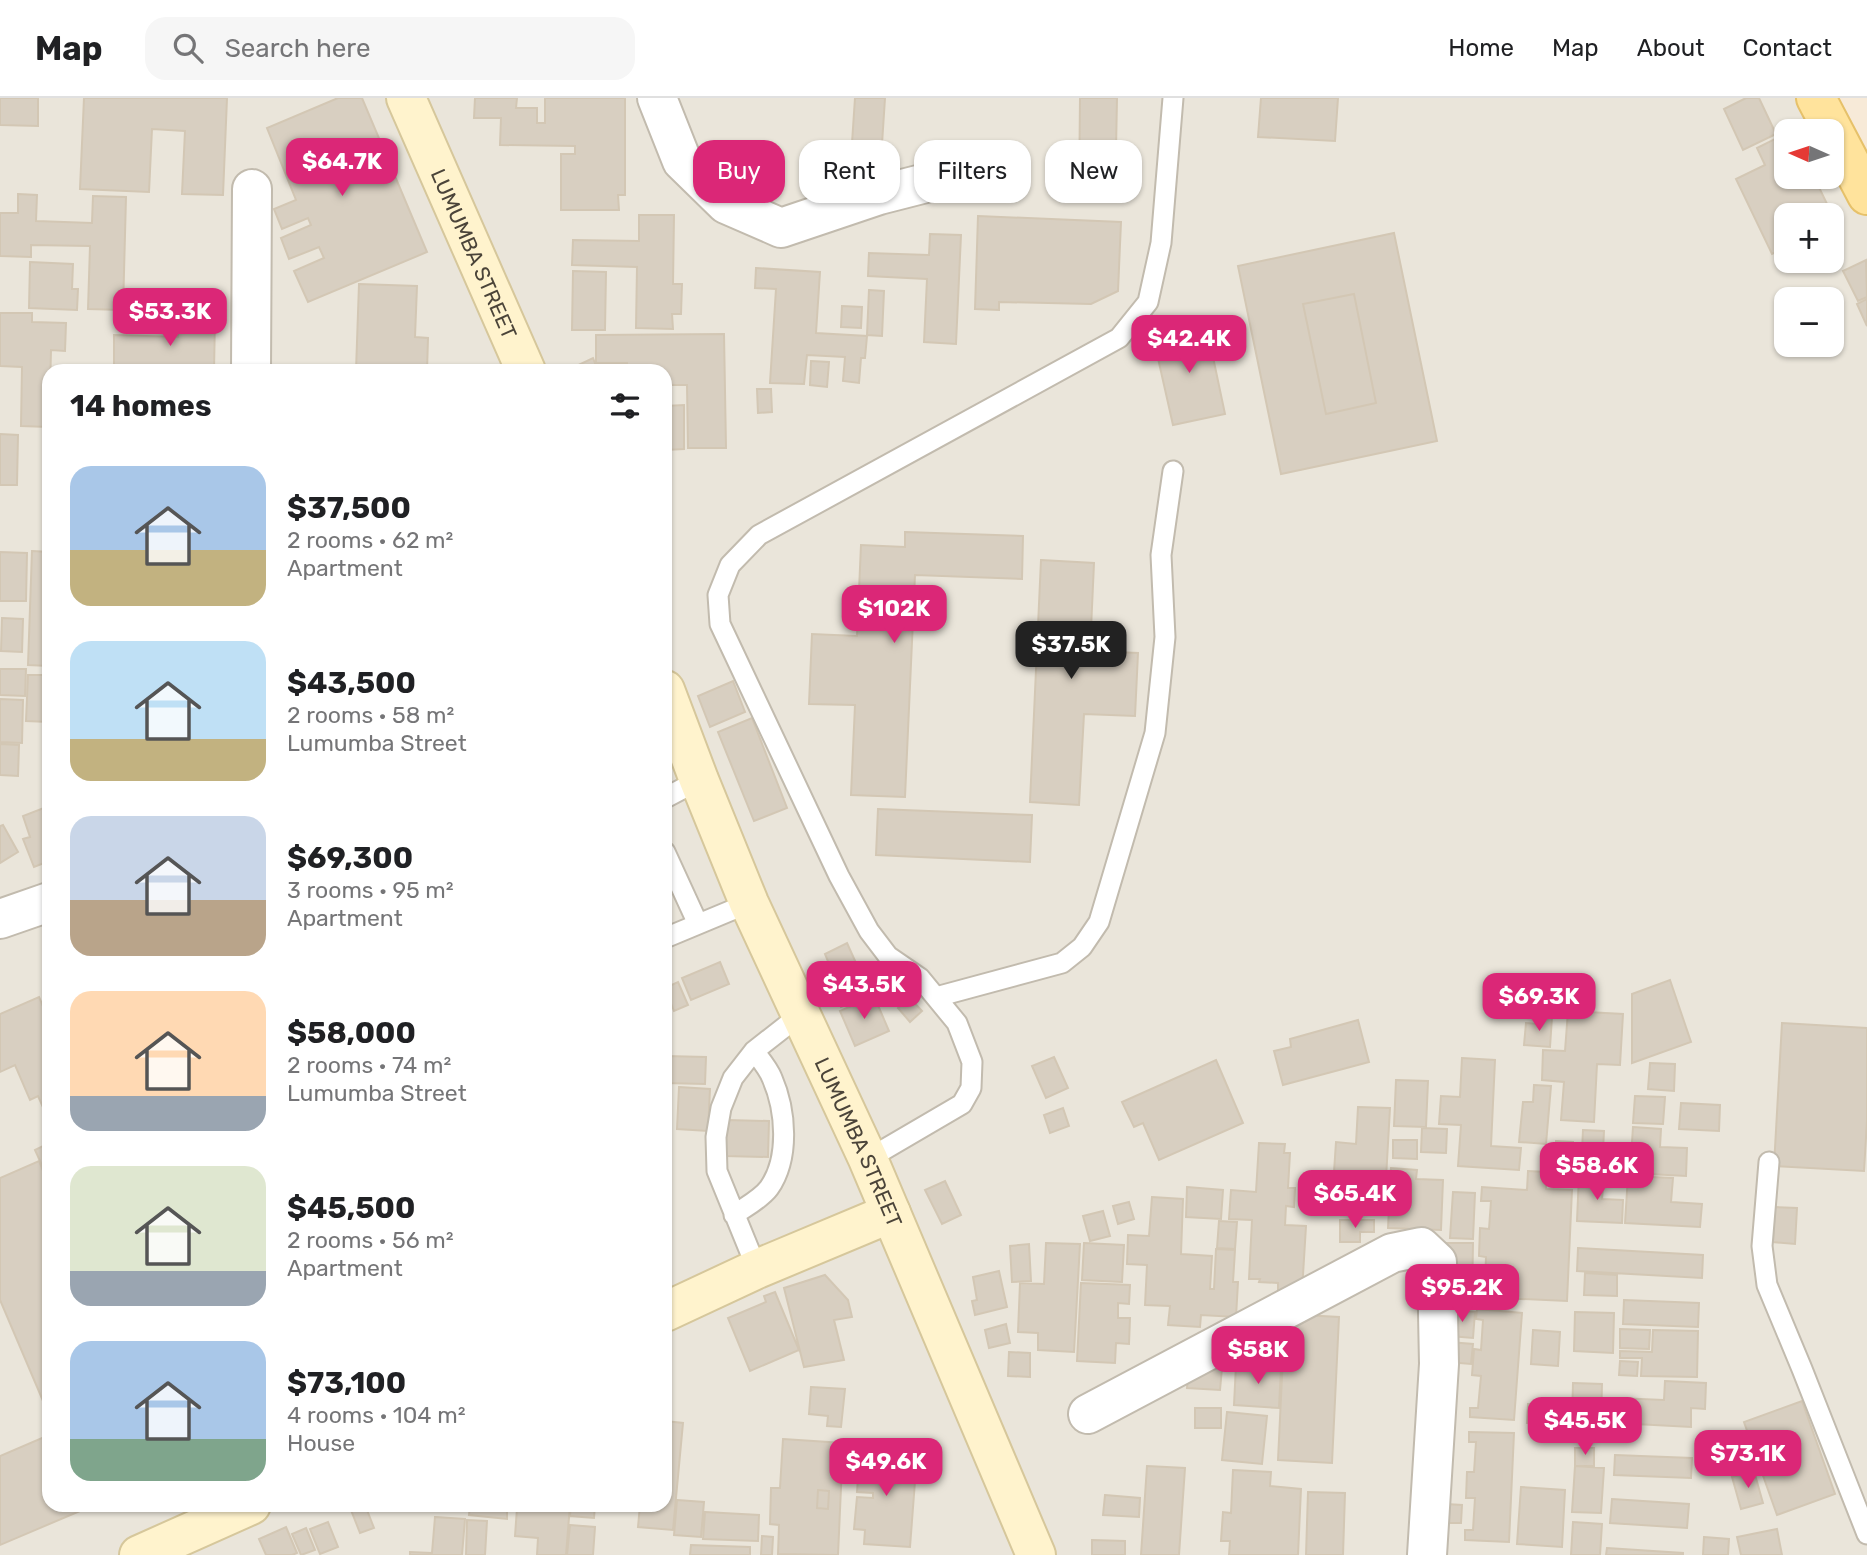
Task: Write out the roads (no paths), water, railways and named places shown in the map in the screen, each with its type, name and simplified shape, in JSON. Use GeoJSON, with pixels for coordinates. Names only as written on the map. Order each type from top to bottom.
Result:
{"type":"FeatureCollection","features":[{"type":"Feature","properties":{"kind":"main road","name":"LUMUMBA STREET"},"geometry":{"type":"LineString","coordinates":[[406,98],[523,364]]}},
{"type":"Feature","properties":{"kind":"main road"},"geometry":{"type":"LineString","coordinates":[[1816,98],[1867,195]]}},
{"type":"Feature","properties":{"kind":"main road","name":"LUMUMBA STREET"},"geometry":{"type":"LineString","coordinates":[[672,709],[749,903],[868,1159],[1036,1555]]}},
{"type":"Feature","properties":{"kind":"main road"},"geometry":{"type":"LineString","coordinates":[[672,1309],[757,1269],[891,1213]]}},
{"type":"Feature","properties":{"kind":"main road"},"geometry":{"type":"LineString","coordinates":[[139,1555],[235,1512]]}},
{"type":"Feature","properties":{"kind":"street"},"geometry":{"type":"LineString","coordinates":[[657,98],[682,161],[726,204],[781,228],[914,186]]}},
{"type":"Feature","properties":{"kind":"street"},"geometry":{"type":"LineString","coordinates":[[251,364],[252,189]]}},
{"type":"Feature","properties":{"kind":"street"},"geometry":{"type":"LineString","coordinates":[[0,919],[42,904]]}},
{"type":"Feature","properties":{"kind":"street"},"geometry":{"type":"LineString","coordinates":[[1088,1414],[1392,1253],[1421,1247],[1437,1262],[1439,1364],[1427,1555]]}},
{"type":"Feature","properties":{"kind":"lane"},"geometry":{"type":"LineString","coordinates":[[868,1159],[962,1104],[971,1088],[972,1062],[957,1023],[920,978],[888,956],[869,931],[839,876],[720,624],[718,596],[730,565],[758,535],[1119,338],[1148,302],[1161,243],[1173,98]]}},
{"type":"Feature","properties":{"kind":"lane"},"geometry":{"type":"LineString","coordinates":[[936,997],[1062,964],[1082,947],[1099,922],[1156,733],[1165,637],[1161,555],[1173,471]]}},
{"type":"Feature","properties":{"kind":"lane"},"geometry":{"type":"LineString","coordinates":[[672,794],[699,780]]}},
{"type":"Feature","properties":{"kind":"lane"},"geometry":{"type":"LineString","coordinates":[[672,867],[698,924]]}},
{"type":"Feature","properties":{"kind":"lane"},"geometry":{"type":"LineString","coordinates":[[672,935],[749,903]]}},
{"type":"Feature","properties":{"kind":"lane"},"geometry":{"type":"LineString","coordinates":[[757,1269],[718,1171],[716,1137],[721,1108],[733,1078],[754,1051],[800,1015]]}},
{"type":"Feature","properties":{"kind":"lane"},"geometry":{"type":"LineString","coordinates":[[734,1215],[768,1190],[776,1174],[783,1136],[782,1111],[772,1077],[754,1051]]}},
{"type":"Feature","properties":{"kind":"lane"},"geometry":{"type":"LineString","coordinates":[[1769,1162],[1762,1246],[1767,1285],[1867,1534]]}}]}
